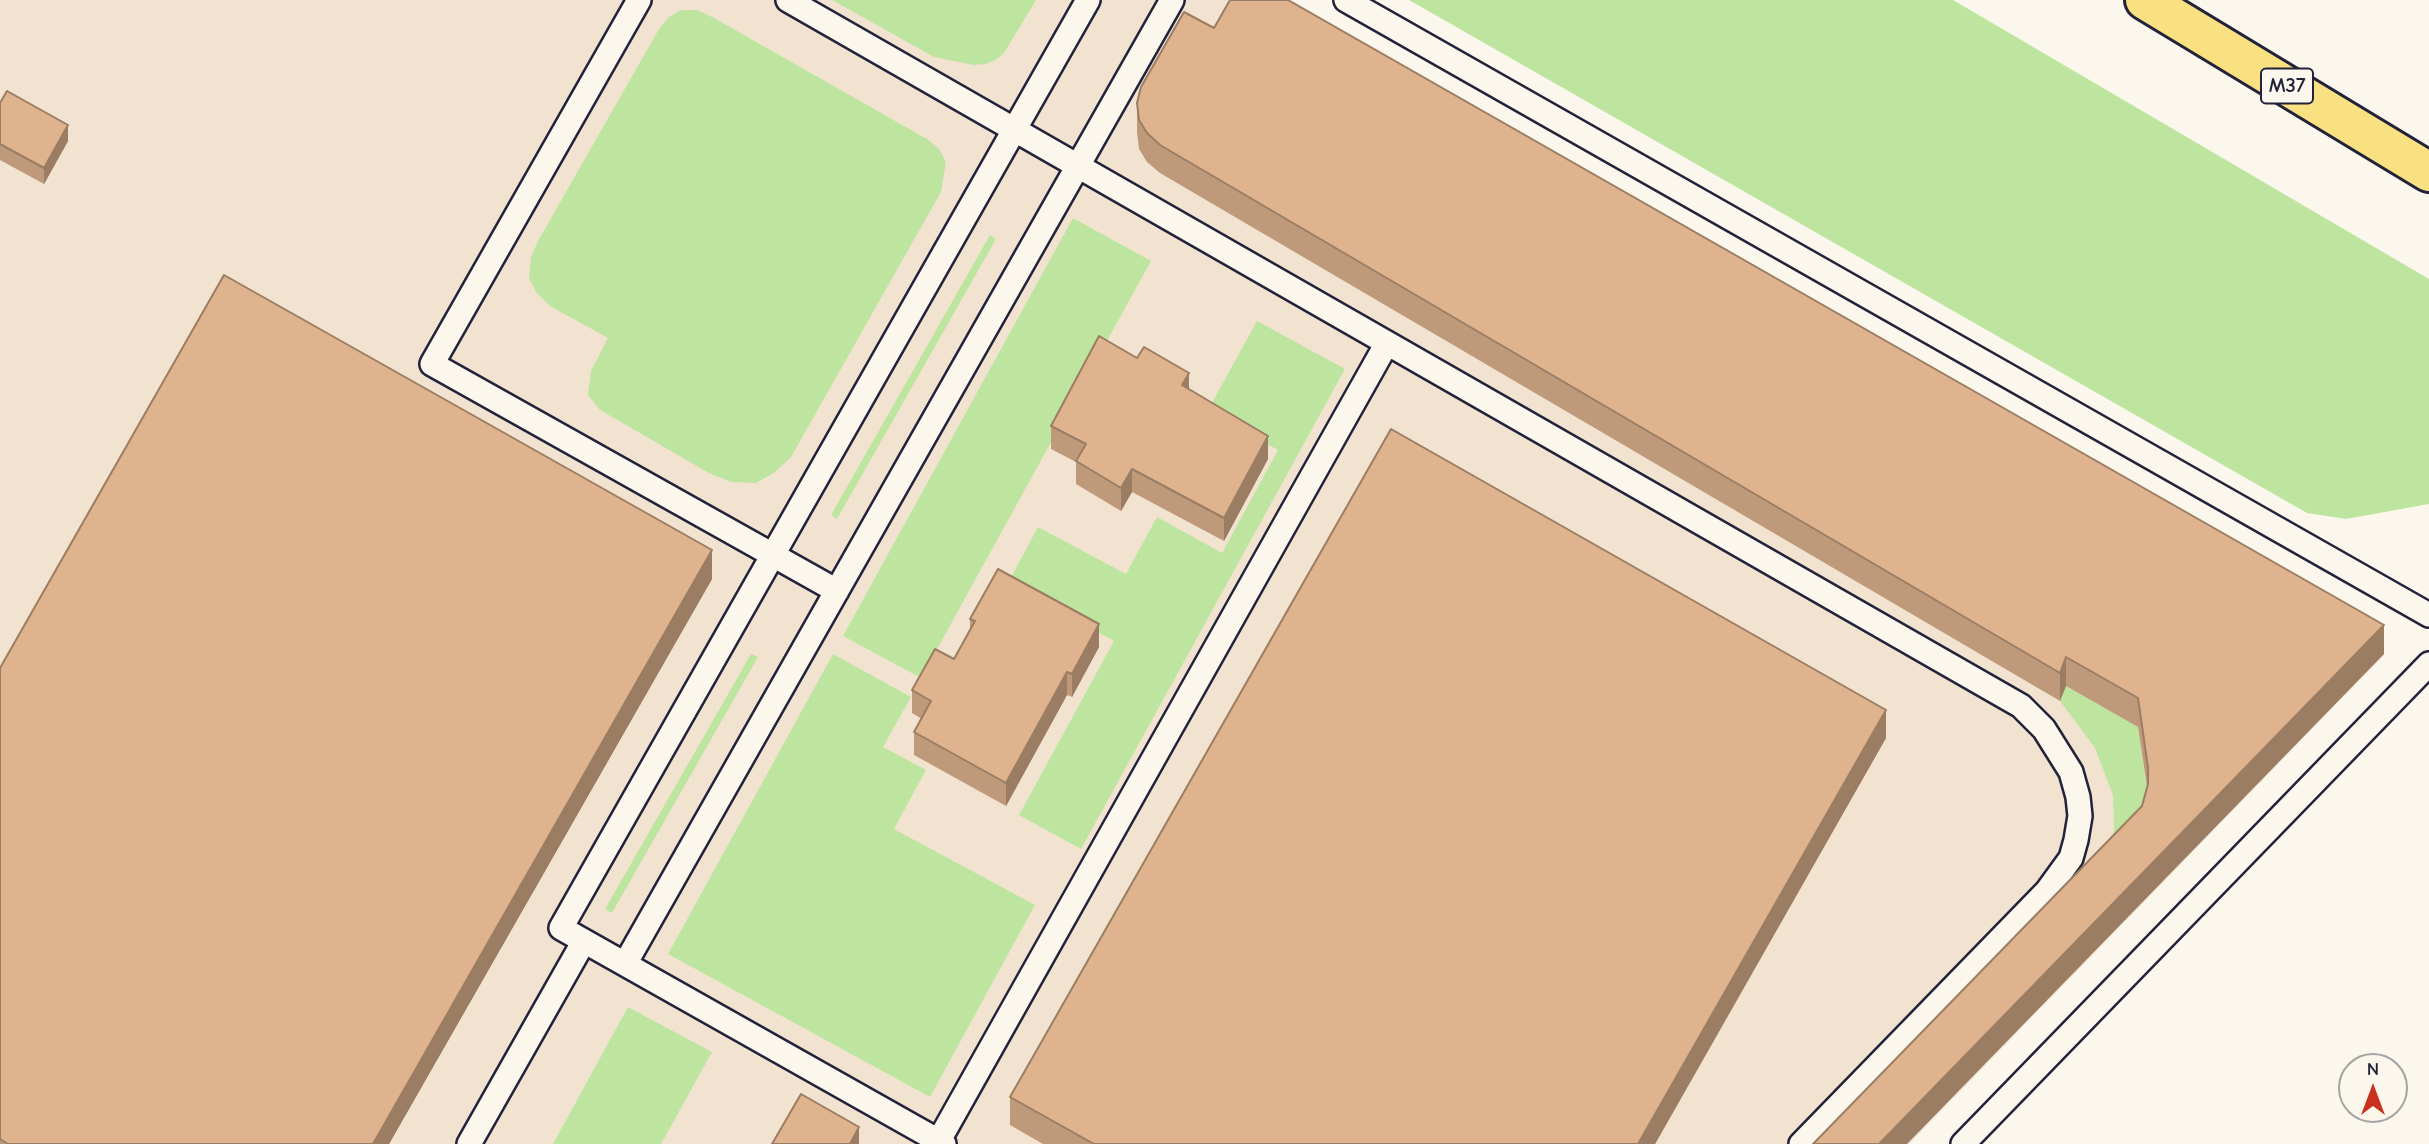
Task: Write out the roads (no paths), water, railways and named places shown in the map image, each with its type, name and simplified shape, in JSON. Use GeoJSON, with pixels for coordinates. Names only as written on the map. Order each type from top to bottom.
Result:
{"type":"FeatureCollection","features":[{"type":"Feature","properties":{"kind":"highway","name":"M37"},"geometry":{"type":"LineString","coordinates":[[2145,0],[2429,172]]}},
{"type":"Feature","properties":{"kind":"lane"},"geometry":{"type":"LineString","coordinates":[[639,0],[432,364],[837,591]]}},
{"type":"Feature","properties":{"kind":"lane"},"geometry":{"type":"LineString","coordinates":[[788,0],[2021,706],[2044,729],[2071,772],[2078,797],[2080,816],[2071,858],[2059,877],[1801,1144]]}},
{"type":"Feature","properties":{"kind":"lane"},"geometry":{"type":"LineString","coordinates":[[1088,0],[561,928],[940,1143],[1387,343]]}},
{"type":"Feature","properties":{"kind":"lane"},"geometry":{"type":"LineString","coordinates":[[625,964],[1172,0]]}},
{"type":"Feature","properties":{"kind":"lane"},"geometry":{"type":"LineString","coordinates":[[1346,0],[2429,615]]}},
{"type":"Feature","properties":{"kind":"lane"},"geometry":{"type":"LineString","coordinates":[[1963,1144],[2429,664]]}},
{"type":"Feature","properties":{"kind":"lane"},"geometry":{"type":"LineString","coordinates":[[469,1144],[584,941]]}}]}
